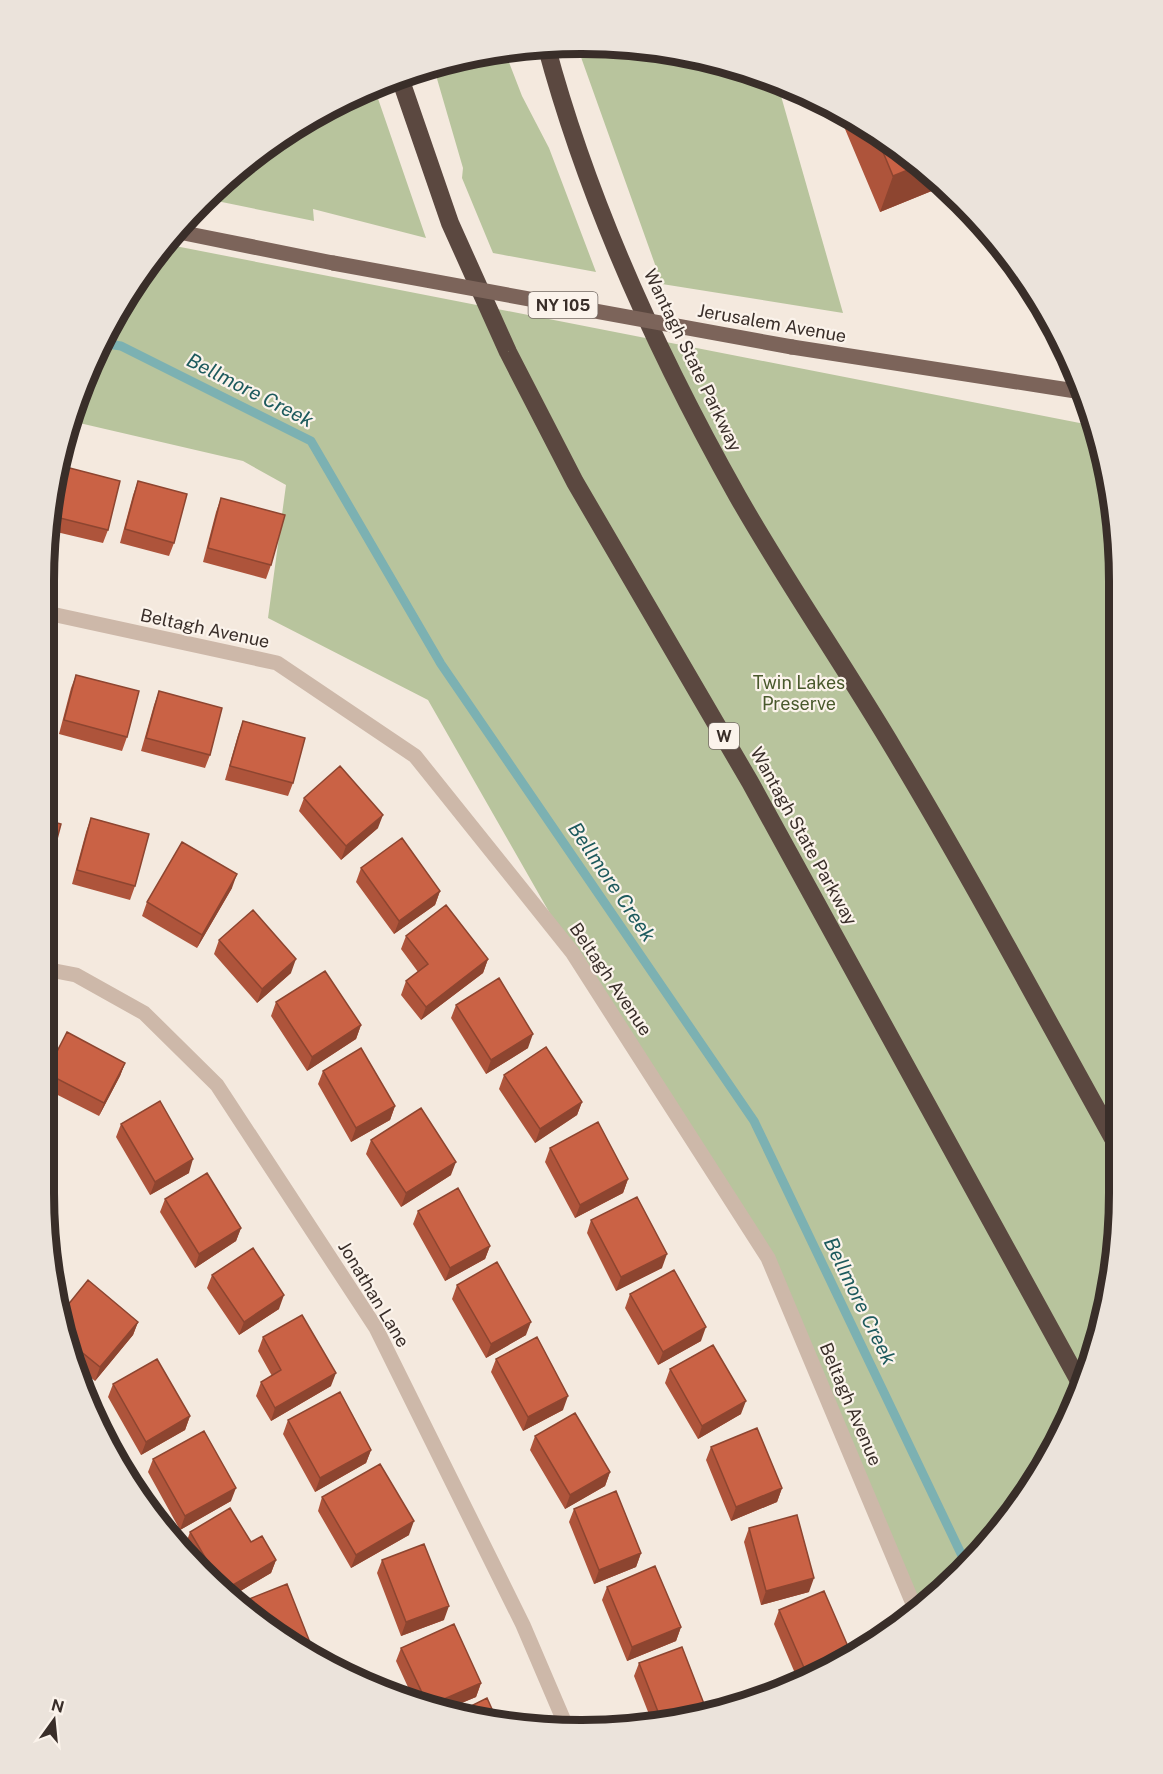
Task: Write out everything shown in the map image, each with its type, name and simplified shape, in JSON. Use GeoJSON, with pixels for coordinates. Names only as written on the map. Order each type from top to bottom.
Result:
{"type":"FeatureCollection","features":[{"type":"Feature","properties":{"kind":"highway","name":"Wantagh State Parkway"},"geometry":{"type":"LineString","coordinates":[[549,55],[558,89],[614,245],[674,375],[738,497],[896,752],[1109,1131]]}},
{"type":"Feature","properties":{"kind":"highway","name":"Wantagh State Parkway"},"geometry":{"type":"LineString","coordinates":[[403,86],[450,223],[508,352],[575,482],[750,782],[1076,1375]]}},
{"type":"Feature","properties":{"kind":"main road","name":"Jerusalem Avenue"},"geometry":{"type":"LineString","coordinates":[[186,233],[333,263],[792,347],[1073,391]]}},
{"type":"Feature","properties":{"kind":"street","name":"Beltagh Avenue"},"geometry":{"type":"LineString","coordinates":[[54,615],[277,663],[415,756],[572,952],[768,1258],[913,1602]]}},
{"type":"Feature","properties":{"kind":"street","name":"Jonathan Lane"},"geometry":{"type":"LineString","coordinates":[[54,971],[76,975],[144,1012],[217,1085],[376,1328],[523,1625],[563,1719]]}},
{"type":"Feature","properties":{"kind":"green space"},"geometry":{"type":"Polygon","coordinates":[[[580,54],[616,55],[684,64],[718,72],[780,93],[843,313],[662,284],[580,54]]]}},
{"type":"Feature","properties":{"kind":"green space"},"geometry":{"type":"Polygon","coordinates":[[[508,60],[522,96],[549,148],[596,272],[493,253],[462,178],[463,168],[436,75],[508,60]]]}},
{"type":"Feature","properties":{"kind":"green space"},"geometry":{"type":"Polygon","coordinates":[[[377,95],[426,238],[313,209],[314,221],[217,201],[260,163],[288,143],[348,108],[377,95]]]}},
{"type":"Feature","properties":{"kind":"green space","name":"Twin Lakes Preserve"},"geometry":{"type":"Polygon","coordinates":[[[175,246],[1085,424],[1099,479],[1108,547],[1109,582],[1109,1192],[1104,1261],[1091,1329],[1081,1362],[1055,1426],[1020,1486],[1000,1514],[954,1565],[913,1603],[768,1258],[572,952],[428,700],[268,618],[286,485],[243,461],[79,423],[108,348],[143,288],[175,246]]]}},
{"type":"Feature","properties":{"kind":"building"},"geometry":{"type":"Polygon","coordinates":[[[881,147],[910,169],[893,176],[881,147]]]}},
{"type":"Feature","properties":{"kind":"building"},"geometry":{"type":"Polygon","coordinates":[[[67,467],[120,481],[108,530],[58,518],[67,467]]]}},
{"type":"Feature","properties":{"kind":"building"},"geometry":{"type":"Polygon","coordinates":[[[138,481],[187,494],[174,543],[125,529],[138,481]]]}},
{"type":"Feature","properties":{"kind":"building"},"geometry":{"type":"Polygon","coordinates":[[[221,498],[285,515],[271,565],[208,548],[221,498]]]}},
{"type":"Feature","properties":{"kind":"building"},"geometry":{"type":"Polygon","coordinates":[[[76,675],[139,691],[127,737],[64,720],[76,675]]]}},
{"type":"Feature","properties":{"kind":"building"},"geometry":{"type":"Polygon","coordinates":[[[159,691],[222,708],[210,755],[146,738],[159,691]]]}},
{"type":"Feature","properties":{"kind":"building"},"geometry":{"type":"Polygon","coordinates":[[[243,721],[305,738],[293,783],[230,766],[243,721]]]}},
{"type":"Feature","properties":{"kind":"building"},"geometry":{"type":"Polygon","coordinates":[[[340,766],[383,815],[346,846],[304,798],[340,766]]]}},
{"type":"Feature","properties":{"kind":"building"},"geometry":{"type":"Polygon","coordinates":[[[91,818],[149,834],[135,886],[77,870],[91,818]]]}},
{"type":"Feature","properties":{"kind":"building"},"geometry":{"type":"Polygon","coordinates":[[[54,822],[61,824],[54,850],[54,822]]]}},
{"type":"Feature","properties":{"kind":"building"},"geometry":{"type":"Polygon","coordinates":[[[402,838],[440,891],[399,921],[361,868],[402,838]]]}},
{"type":"Feature","properties":{"kind":"building"},"geometry":{"type":"Polygon","coordinates":[[[182,842],[237,874],[202,935],[147,902],[182,842]]]}},
{"type":"Feature","properties":{"kind":"building"},"geometry":{"type":"Polygon","coordinates":[[[446,905],[488,959],[426,1007],[406,981],[428,964],[406,936],[446,905]]]}},
{"type":"Feature","properties":{"kind":"building"},"geometry":{"type":"Polygon","coordinates":[[[253,910],[296,959],[262,989],[219,940],[253,910]]]}},
{"type":"Feature","properties":{"kind":"building"},"geometry":{"type":"Polygon","coordinates":[[[325,971],[361,1025],[312,1057],[276,1002],[325,971]]]}},
{"type":"Feature","properties":{"kind":"building"},"geometry":{"type":"Polygon","coordinates":[[[499,978],[533,1034],[491,1060],[456,1005],[499,978]]]}},
{"type":"Feature","properties":{"kind":"building"},"geometry":{"type":"Polygon","coordinates":[[[67,1032],[125,1063],[104,1103],[54,1077],[54,1057],[67,1032]]]}},
{"type":"Feature","properties":{"kind":"building"},"geometry":{"type":"Polygon","coordinates":[[[546,1047],[582,1102],[540,1129],[504,1075],[546,1047]]]}},
{"type":"Feature","properties":{"kind":"building"},"geometry":{"type":"Polygon","coordinates":[[[361,1048],[395,1106],[356,1128],[323,1071],[361,1048]]]}},
{"type":"Feature","properties":{"kind":"building"},"geometry":{"type":"Polygon","coordinates":[[[160,1101],[193,1159],[155,1182],[121,1124],[160,1101]]]}},
{"type":"Feature","properties":{"kind":"building"},"geometry":{"type":"Polygon","coordinates":[[[421,1108],[456,1162],[406,1193],[371,1140],[421,1108]]]}},
{"type":"Feature","properties":{"kind":"building"},"geometry":{"type":"Polygon","coordinates":[[[598,1122],[628,1179],[580,1205],[550,1148],[598,1122]]]}},
{"type":"Feature","properties":{"kind":"building"},"geometry":{"type":"Polygon","coordinates":[[[207,1173],[241,1228],[199,1254],[165,1199],[207,1173]]]}},
{"type":"Feature","properties":{"kind":"building"},"geometry":{"type":"Polygon","coordinates":[[[458,1188],[490,1246],[450,1268],[418,1211],[458,1188]]]}},
{"type":"Feature","properties":{"kind":"building"},"geometry":{"type":"Polygon","coordinates":[[[637,1197],[667,1254],[621,1277],[591,1220],[637,1197]]]}},
{"type":"Feature","properties":{"kind":"building"},"geometry":{"type":"Polygon","coordinates":[[[253,1248],[284,1295],[244,1322],[212,1275],[253,1248]]]}},
{"type":"Feature","properties":{"kind":"building"},"geometry":{"type":"Polygon","coordinates":[[[497,1262],[531,1322],[491,1344],[457,1285],[497,1262]]]}},
{"type":"Feature","properties":{"kind":"building"},"geometry":{"type":"Polygon","coordinates":[[[674,1270],[706,1327],[663,1352],[630,1294],[674,1270]]]}},
{"type":"Feature","properties":{"kind":"building"},"geometry":{"type":"Polygon","coordinates":[[[88,1280],[138,1322],[100,1367],[78,1349],[67,1306],[88,1280]]]}},
{"type":"Feature","properties":{"kind":"building"},"geometry":{"type":"Polygon","coordinates":[[[302,1315],[336,1373],[275,1408],[261,1382],[281,1370],[263,1337],[302,1315]]]}},
{"type":"Feature","properties":{"kind":"building"},"geometry":{"type":"Polygon","coordinates":[[[537,1337],[568,1396],[528,1417],[496,1359],[537,1337]]]}},
{"type":"Feature","properties":{"kind":"building"},"geometry":{"type":"Polygon","coordinates":[[[713,1345],[746,1401],[702,1426],[670,1369],[713,1345]]]}},
{"type":"Feature","properties":{"kind":"building"},"geometry":{"type":"Polygon","coordinates":[[[157,1359],[190,1416],[146,1442],[113,1384],[157,1359]]]}},
{"type":"Feature","properties":{"kind":"building"},"geometry":{"type":"Polygon","coordinates":[[[340,1392],[371,1450],[320,1478],[288,1420],[340,1392]]]}},
{"type":"Feature","properties":{"kind":"building"},"geometry":{"type":"Polygon","coordinates":[[[575,1413],[610,1472],[570,1495],[535,1436],[575,1413]]]}},
{"type":"Feature","properties":{"kind":"building"},"geometry":{"type":"Polygon","coordinates":[[[757,1428],[782,1488],[736,1507],[711,1447],[757,1428]]]}},
{"type":"Feature","properties":{"kind":"building"},"geometry":{"type":"Polygon","coordinates":[[[204,1431],[236,1488],[185,1516],[153,1459],[204,1431]]]}},
{"type":"Feature","properties":{"kind":"building"},"geometry":{"type":"Polygon","coordinates":[[[380,1464],[414,1521],[356,1555],[322,1497],[380,1464]]]}},
{"type":"Feature","properties":{"kind":"building"},"geometry":{"type":"Polygon","coordinates":[[[616,1491],[641,1553],[599,1570],[574,1509],[616,1491]]]}},
{"type":"Feature","properties":{"kind":"building"},"geometry":{"type":"Polygon","coordinates":[[[230,1508],[251,1542],[262,1536],[276,1560],[231,1586],[210,1566],[190,1532],[230,1508]]]}},
{"type":"Feature","properties":{"kind":"building"},"geometry":{"type":"Polygon","coordinates":[[[797,1515],[814,1578],[766,1591],[749,1528],[797,1515]]]}},
{"type":"Feature","properties":{"kind":"building"},"geometry":{"type":"Polygon","coordinates":[[[424,1544],[449,1606],[406,1622],[382,1560],[424,1544]]]}},
{"type":"Feature","properties":{"kind":"building"},"geometry":{"type":"Polygon","coordinates":[[[655,1566],[681,1627],[632,1647],[607,1587],[655,1566]]]}},
{"type":"Feature","properties":{"kind":"building"},"geometry":{"type":"Polygon","coordinates":[[[287,1584],[311,1645],[288,1631],[247,1600],[287,1584]]]}},
{"type":"Feature","properties":{"kind":"building"},"geometry":{"type":"Polygon","coordinates":[[[824,1591],[848,1647],[805,1670],[779,1610],[824,1591]]]}},
{"type":"Feature","properties":{"kind":"building"},"geometry":{"type":"Polygon","coordinates":[[[454,1624],[481,1683],[440,1701],[423,1695],[401,1648],[454,1624]]]}},
{"type":"Feature","properties":{"kind":"building"},"geometry":{"type":"Polygon","coordinates":[[[682,1647],[705,1705],[659,1714],[639,1663],[682,1647]]]}},
{"type":"Feature","properties":{"kind":"building"},"geometry":{"type":"Polygon","coordinates":[[[487,1698],[493,1712],[479,1710],[468,1707],[487,1698]]]}},
{"type":"Feature","properties":{"kind":"waterway","name":"Bellmore Creek"},"geometry":{"type":"LineString","coordinates":[[110,344],[121,346],[311,441],[441,664],[754,1121],[962,1556]]}}]}
